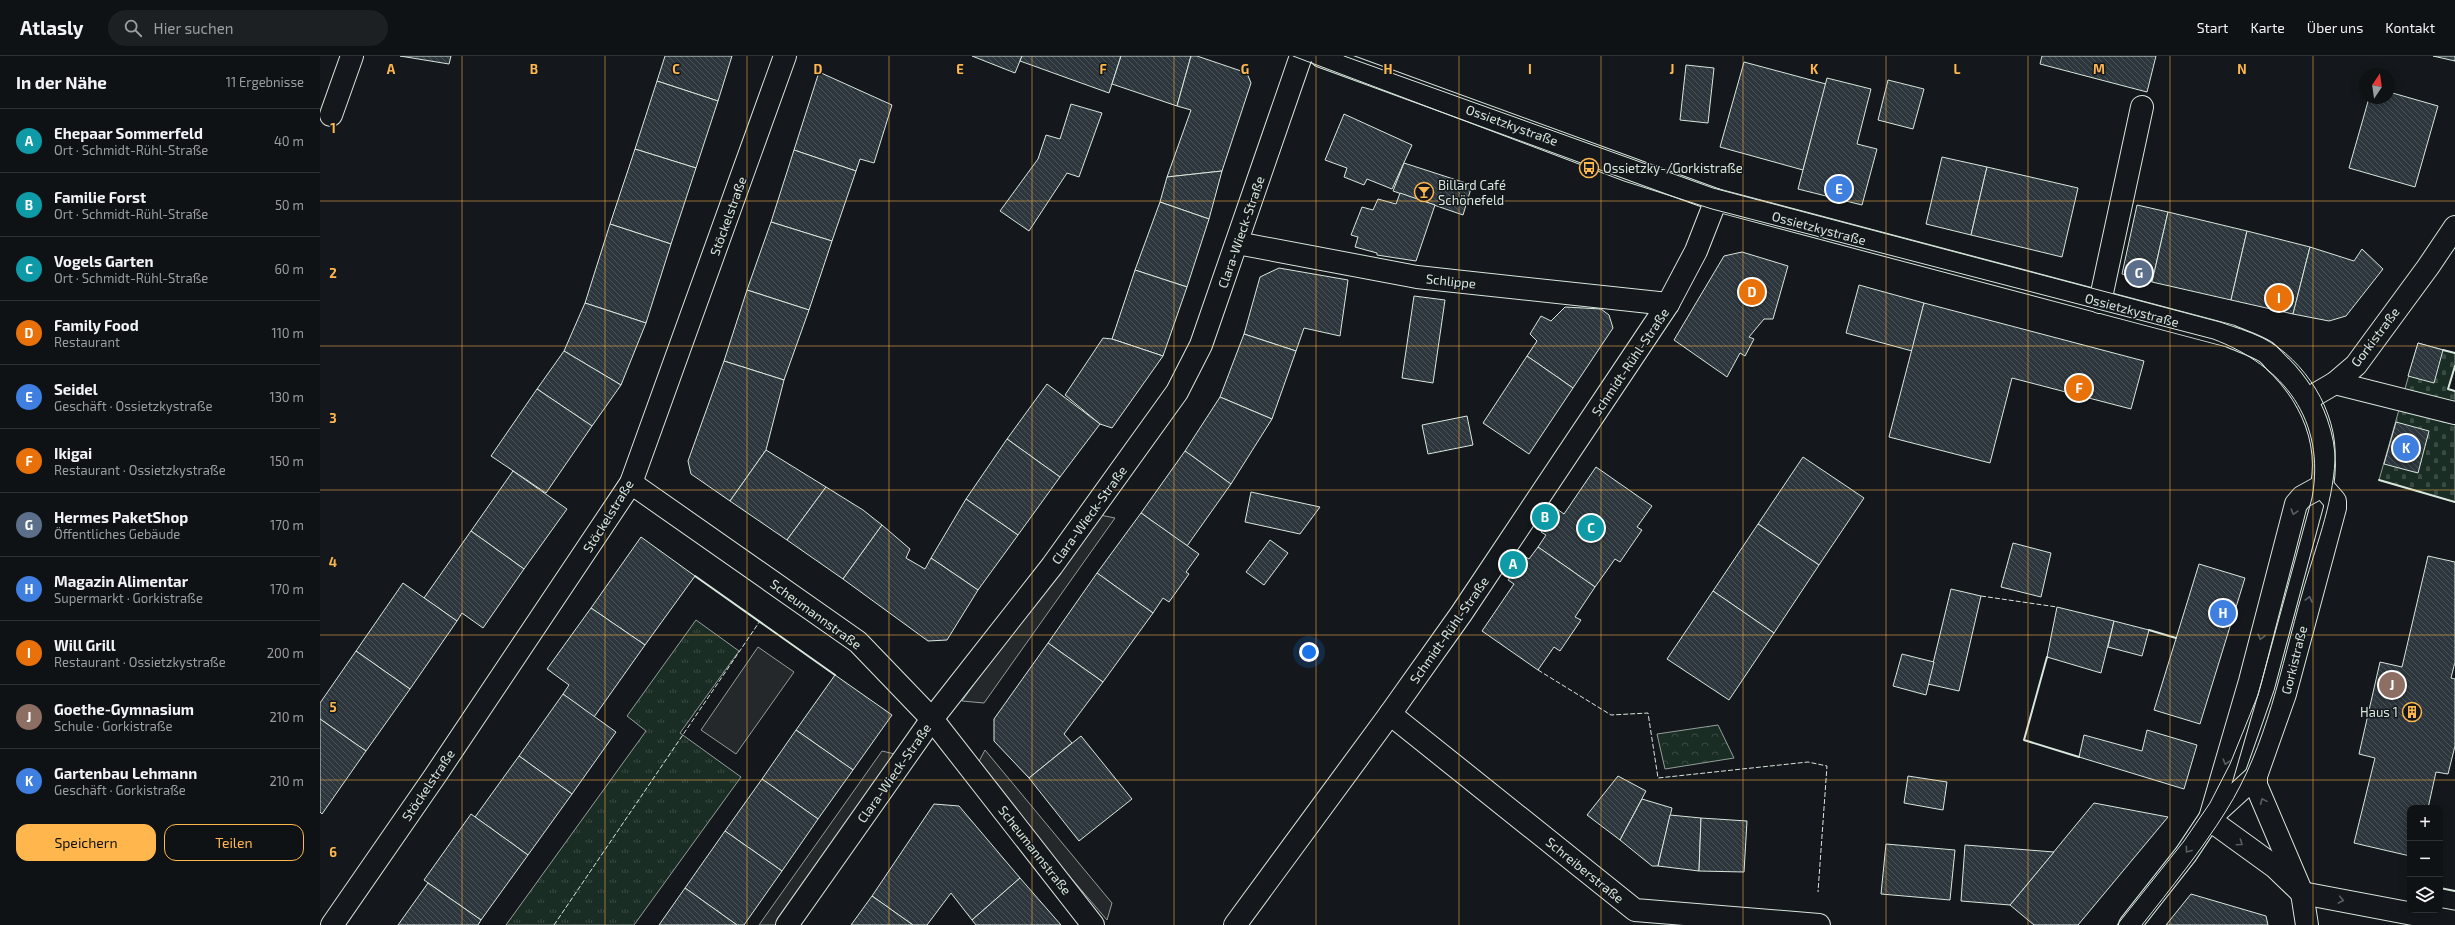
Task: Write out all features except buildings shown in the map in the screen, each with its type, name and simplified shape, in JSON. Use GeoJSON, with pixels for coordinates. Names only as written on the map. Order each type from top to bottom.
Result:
{"type":"FeatureCollection","features":[{"type":"Feature","properties":{"kind":"street"},"geometry":{"type":"LineString","coordinates":[[331,115],[352,56]]}},
{"type":"Feature","properties":{"kind":"street","name":"Stöckelstraße"},"geometry":{"type":"LineString","coordinates":[[332,925],[440,770],[631,483],[785,56]]}},
{"type":"Feature","properties":{"kind":"street","name":"Clara-Wieck-Straße"},"geometry":{"type":"LineString","coordinates":[[787,925],[932,719],[1052,566],[1177,392],[1201,345],[1301,56]]}},
{"type":"Feature","properties":{"kind":"street","name":"Ossietzkystraße"},"geometry":{"type":"LineString","coordinates":[[1321,56],[1716,200],[2230,336],[2266,353],[2289,376],[2306,400]]}},
{"type":"Feature","properties":{"kind":"street"},"geometry":{"type":"LineString","coordinates":[[2100,302],[2142,107]]}},
{"type":"Feature","properties":{"kind":"street","name":"Schmidt-Rühl-Straße"},"geometry":{"type":"LineString","coordinates":[[1235,925],[1390,714],[1461,614],[1668,304],[1696,251],[1716,200]]}},
{"type":"Feature","properties":{"kind":"street","name":"Gorkistraße"},"geometry":{"type":"LineString","coordinates":[[2306,400],[2335,383],[2356,365],[2455,227]]}},
{"type":"Feature","properties":{"kind":"street","name":"Schlippe"},"geometry":{"type":"LineString","coordinates":[[1237,242],[1417,277],[1668,304]]}},
{"type":"Feature","properties":{"kind":"street"},"geometry":{"type":"LineString","coordinates":[[2335,383],[2455,413]]}},
{"type":"Feature","properties":{"kind":"street"},"geometry":{"type":"LineString","coordinates":[[2306,400],[2317,422],[2323,451],[2322,486]]}},
{"type":"Feature","properties":{"kind":"street","name":"Scheumannstraße"},"geometry":{"type":"LineString","coordinates":[[631,483],[858,642],[932,719],[1093,925]]}},
{"type":"Feature","properties":{"kind":"street","name":"Gorkistraße"},"geometry":{"type":"LineString","coordinates":[[2130,925],[2186,854],[2210,818],[2256,776],[2285,694],[2335,508],[2335,501],[2322,486],[2302,497],[2296,504],[2250,680],[2210,818]]}},
{"type":"Feature","properties":{"kind":"street","name":"Schreiberstraße"},"geometry":{"type":"LineString","coordinates":[[1390,714],[1635,910],[1819,925]]}},
{"type":"Feature","properties":{"kind":"street"},"geometry":{"type":"LineString","coordinates":[[2256,776],[2256,785],[2302,893],[2307,925]]}},
{"type":"Feature","properties":{"kind":"street"},"geometry":{"type":"LineString","coordinates":[[2210,818],[2223,830],[2275,867],[2302,893],[2455,922]]}},
{"type":"Feature","properties":{"kind":"green space"},"geometry":{"type":"Polygon","coordinates":[[[2418,343],[2455,353],[2455,366],[2448,389],[2455,391],[2455,502],[2379,480],[2418,343]]]}},
{"type":"Feature","properties":{"kind":"green space"},"geometry":{"type":"Polygon","coordinates":[[[696,620],[739,651],[680,733],[741,777],[634,925],[506,925],[646,731],[627,716],[696,620]]]}},
{"type":"Feature","properties":{"kind":"green space"},"geometry":{"type":"Polygon","coordinates":[[[1718,725],[1734,758],[1665,769],[1657,734],[1718,725]]]}},
{"type":"Feature","properties":{"kind":"shaded area"},"geometry":{"type":"Polygon","coordinates":[[[1095,514],[1115,518],[984,703],[962,701],[1095,514]]]}},
{"type":"Feature","properties":{"kind":"shaded area"},"geometry":{"type":"Polygon","coordinates":[[[758,647],[794,672],[736,754],[701,730],[758,647]]]}},
{"type":"Feature","properties":{"kind":"shaded area"},"geometry":{"type":"Polygon","coordinates":[[[985,750],[1112,903],[1107,920],[976,767],[985,750]]]}},
{"type":"Feature","properties":{"kind":"shaded area"},"geometry":{"type":"Polygon","coordinates":[[[882,751],[899,755],[779,925],[759,925],[882,751]]]}},
{"type":"Feature","properties":{"kind":"tram line"},"geometry":{"type":"LineString","coordinates":[[1293,56],[1624,181],[1712,209],[2213,339],[2238,350],[2260,364],[2279,381],[2294,399],[2306,421],[2312,444],[2315,470],[2312,498],[2258,695],[2230,764],[2210,803],[2184,841],[2117,925]]}},
{"type":"Feature","properties":{"kind":"tram line"},"geometry":{"type":"LineString","coordinates":[[1344,56],[1713,188],[2220,322],[2263,338],[2278,348],[2305,374],[2316,389],[2325,406],[2331,424],[2334,442],[2334,477],[2327,511],[2302,594],[2272,706],[2252,760],[2226,811],[2186,869],[2142,925]]}},
{"type":"Feature","properties":{"kind":"fence"},"geometry":{"type":"LineString","coordinates":[[1981,596],[2057,607]]}},
{"type":"Feature","properties":{"kind":"fence"},"geometry":{"type":"LineString","coordinates":[[554,925],[760,621]]}},
{"type":"Feature","properties":{"kind":"fence"},"geometry":{"type":"LineString","coordinates":[[1538,670],[1611,715],[1648,713],[1658,778],[1808,762],[1827,766],[1818,892]]}},
{"type":"Feature","properties":{"kind":"wall"},"geometry":{"type":"LineString","coordinates":[[2443,350],[2455,353]]}},
{"type":"Feature","properties":{"kind":"wall"},"geometry":{"type":"LineString","coordinates":[[2455,366],[2448,389],[2455,391]]}},
{"type":"Feature","properties":{"kind":"wall"},"geometry":{"type":"LineString","coordinates":[[2379,480],[2455,502]]}},
{"type":"Feature","properties":{"kind":"wall"},"geometry":{"type":"LineString","coordinates":[[695,576],[835,675]]}},
{"type":"Feature","properties":{"kind":"wall"},"geometry":{"type":"LineString","coordinates":[[2149,630],[2176,638]]}},
{"type":"Feature","properties":{"kind":"wall"},"geometry":{"type":"LineString","coordinates":[[2047,657],[2024,740],[2079,757]]}},
{"type":"Feature","properties":{"kind":"wall"},"geometry":{"type":"LineString","coordinates":[[2443,889],[2455,891]]}},
{"type":"Feature","properties":{"kind":"place","name":"Ossietzky-/Gorkistraße"},"geometry":{"type":"Point","coordinates":[1589,168]}},
{"type":"Feature","properties":{"kind":"place","name":"Seidel"},"geometry":{"type":"Point","coordinates":[1839,189]}},
{"type":"Feature","properties":{"kind":"place","name":"Billard Café Schönefeld"},"geometry":{"type":"Point","coordinates":[1424,192]}},
{"type":"Feature","properties":{"kind":"place","name":"Hermes PaketShop"},"geometry":{"type":"Point","coordinates":[2139,273]}},
{"type":"Feature","properties":{"kind":"place","name":"Family Food"},"geometry":{"type":"Point","coordinates":[1752,292]}},
{"type":"Feature","properties":{"kind":"place","name":"Will Grill"},"geometry":{"type":"Point","coordinates":[2279,298]}},
{"type":"Feature","properties":{"kind":"place","name":"Ikigai"},"geometry":{"type":"Point","coordinates":[2079,388]}},
{"type":"Feature","properties":{"kind":"place","name":"Gartenbau Lehmann"},"geometry":{"type":"Point","coordinates":[2406,448]}},
{"type":"Feature","properties":{"kind":"place","name":"Familie Forst"},"geometry":{"type":"Point","coordinates":[1545,517]}},
{"type":"Feature","properties":{"kind":"place","name":"Vogels Garten"},"geometry":{"type":"Point","coordinates":[1591,528]}},
{"type":"Feature","properties":{"kind":"place","name":"Ehepaar Sommerfeld"},"geometry":{"type":"Point","coordinates":[1513,564]}},
{"type":"Feature","properties":{"kind":"place","name":"Magazin Alimentar"},"geometry":{"type":"Point","coordinates":[2223,613]}},
{"type":"Feature","properties":{"kind":"place","name":"Goethe-Gymnasium"},"geometry":{"type":"Point","coordinates":[2392,685]}},
{"type":"Feature","properties":{"kind":"place","name":"Haus 1"},"geometry":{"type":"Point","coordinates":[2412,712]}}]}
